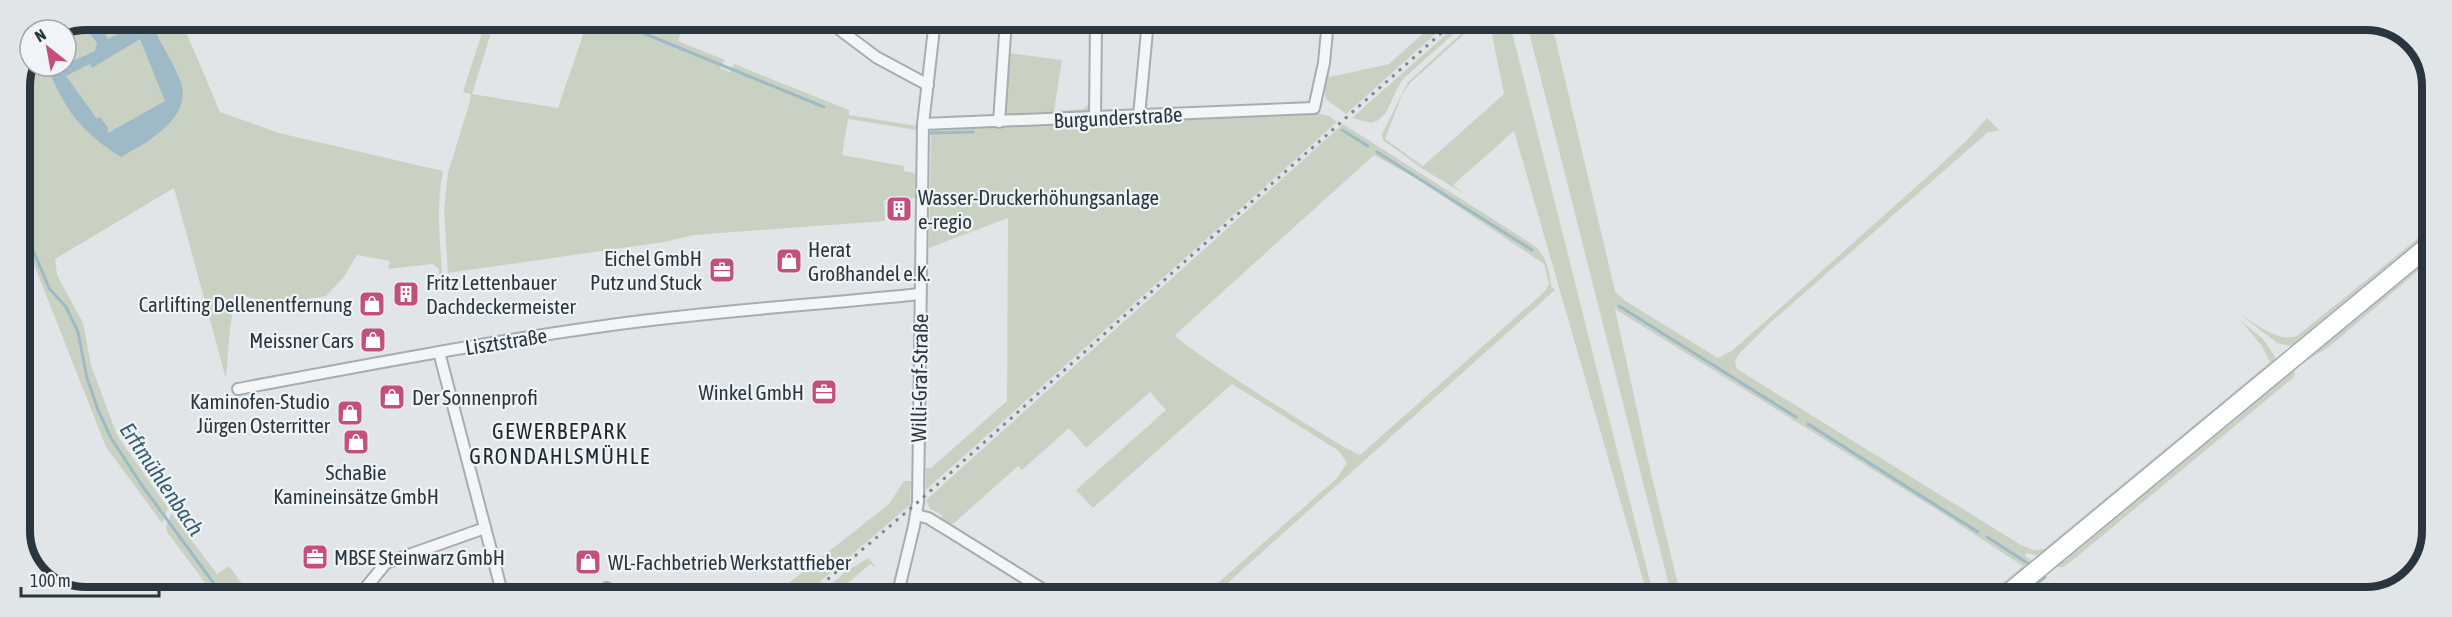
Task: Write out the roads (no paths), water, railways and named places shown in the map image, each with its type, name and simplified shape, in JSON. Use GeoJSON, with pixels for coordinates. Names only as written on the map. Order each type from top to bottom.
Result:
{"type":"FeatureCollection","features":[{"type":"Feature","properties":{"kind":"main road"},"geometry":{"type":"LineString","coordinates":[[2016,587],[2422,251]]}},
{"type":"Feature","properties":{"kind":"street"},"geometry":{"type":"LineString","coordinates":[[840,30],[870,53],[928,85]]}},
{"type":"Feature","properties":{"kind":"street","name":"Willi-Graf-Straße"},"geometry":{"type":"LineString","coordinates":[[899,587],[916,515],[923,124],[934,30]]}},
{"type":"Feature","properties":{"kind":"street"},"geometry":{"type":"LineString","coordinates":[[999,122],[1005,30]]}},
{"type":"Feature","properties":{"kind":"street"},"geometry":{"type":"LineString","coordinates":[[1095,118],[1096,30]]}},
{"type":"Feature","properties":{"kind":"street"},"geometry":{"type":"LineString","coordinates":[[1139,116],[1147,30]]}},
{"type":"Feature","properties":{"kind":"street","name":"Burgunderstraße"},"geometry":{"type":"LineString","coordinates":[[923,124],[1314,108],[1324,63],[1327,30]]}},
{"type":"Feature","properties":{"kind":"street","name":"Lisztstraße"},"geometry":{"type":"LineString","coordinates":[[238,389],[439,352],[648,321],[920,294]]}},
{"type":"Feature","properties":{"kind":"street"},"geometry":{"type":"LineString","coordinates":[[439,352],[501,587]]}},
{"type":"Feature","properties":{"kind":"street"},"geometry":{"type":"LineString","coordinates":[[916,515],[928,518],[1039,587]]}},
{"type":"Feature","properties":{"kind":"street"},"geometry":{"type":"LineString","coordinates":[[366,587],[386,563],[485,528]]}},
{"type":"Feature","properties":{"kind":"water"},"geometry":{"type":"Polygon","coordinates":[[[87,30],[102,30],[108,39],[126,30],[155,30],[182,87],[179,110],[172,120],[153,138],[121,157],[95,138],[75,118],[52,78],[67,78],[97,119],[100,117],[108,128],[108,133],[165,101],[140,39],[92,68],[90,64],[78,70],[78,59],[95,51],[97,43],[87,30]]]}},
{"type":"Feature","properties":{"kind":"waterway"},"geometry":{"type":"LineString","coordinates":[[635,30],[824,107]]}},
{"type":"Feature","properties":{"kind":"waterway"},"geometry":{"type":"LineString","coordinates":[[1342,130],[1368,146]]}},
{"type":"Feature","properties":{"kind":"waterway"},"geometry":{"type":"LineString","coordinates":[[931,133],[973,132]]}},
{"type":"Feature","properties":{"kind":"waterway"},"geometry":{"type":"LineString","coordinates":[[1377,152],[1532,250]]}},
{"type":"Feature","properties":{"kind":"waterway","name":"Erftmühlenbach"},"geometry":{"type":"LineString","coordinates":[[30,243],[49,288],[66,307],[78,332],[87,378],[111,438],[141,484],[216,587]]}},
{"type":"Feature","properties":{"kind":"waterway"},"geometry":{"type":"LineString","coordinates":[[1619,306],[1796,417]]}},
{"type":"Feature","properties":{"kind":"waterway"},"geometry":{"type":"LineString","coordinates":[[1808,424],[1978,532]]}},
{"type":"Feature","properties":{"kind":"waterway"},"geometry":{"type":"LineString","coordinates":[[1987,537],[2029,564]]}},
{"type":"Feature","properties":{"kind":"waterway"},"geometry":{"type":"LineString","coordinates":[[2033,587],[2045,577]]}},
{"type":"Feature","properties":{"kind":"waterway"},"geometry":{"type":"LineString","coordinates":[[2055,584],[2058,587]]}},
{"type":"Feature","properties":{"kind":"railway"},"geometry":{"type":"LineString","coordinates":[[819,587],[918,502],[1445,30]]}},
{"type":"Feature","properties":{"kind":"place","name":"Wasser-Druckerhöhungsanlage e-regio"},"geometry":{"type":"Point","coordinates":[899,209]}},
{"type":"Feature","properties":{"kind":"place","name":"Herat Großhandel e.K."},"geometry":{"type":"Point","coordinates":[789,261]}},
{"type":"Feature","properties":{"kind":"place","name":"Eichel GmbH Putz und Stuck"},"geometry":{"type":"Point","coordinates":[722,270]}},
{"type":"Feature","properties":{"kind":"place","name":"Fritz Lettenbauer Dachdeckermeister"},"geometry":{"type":"Point","coordinates":[406,294]}},
{"type":"Feature","properties":{"kind":"place","name":"Carlifting Dellenentfernung"},"geometry":{"type":"Point","coordinates":[372,304]}},
{"type":"Feature","properties":{"kind":"place","name":"Meissner Cars"},"geometry":{"type":"Point","coordinates":[373,340]}},
{"type":"Feature","properties":{"kind":"place","name":"Winkel GmbH"},"geometry":{"type":"Point","coordinates":[824,392]}},
{"type":"Feature","properties":{"kind":"place","name":"Der Sonnenprofi"},"geometry":{"type":"Point","coordinates":[392,397]}},
{"type":"Feature","properties":{"kind":"place","name":"Kaminofen-Studio Jürgen Osterritter"},"geometry":{"type":"Point","coordinates":[350,413]}},
{"type":"Feature","properties":{"kind":"place","name":"SchaBie Kamineinsätze GmbH"},"geometry":{"type":"Point","coordinates":[356,442]}},
{"type":"Feature","properties":{"kind":"place","name":"MBSE Steinwarz GmbH"},"geometry":{"type":"Point","coordinates":[315,557]}},
{"type":"Feature","properties":{"kind":"place","name":"WL-Fachbetrieb Werkstattfieber"},"geometry":{"type":"Point","coordinates":[588,562]}},
{"type":"Feature","properties":{"kind":"district","name":"GEWERBEPARK GRONDAHLSMÜHLE"},"geometry":{"type":"Point","coordinates":[560,444]}}]}
